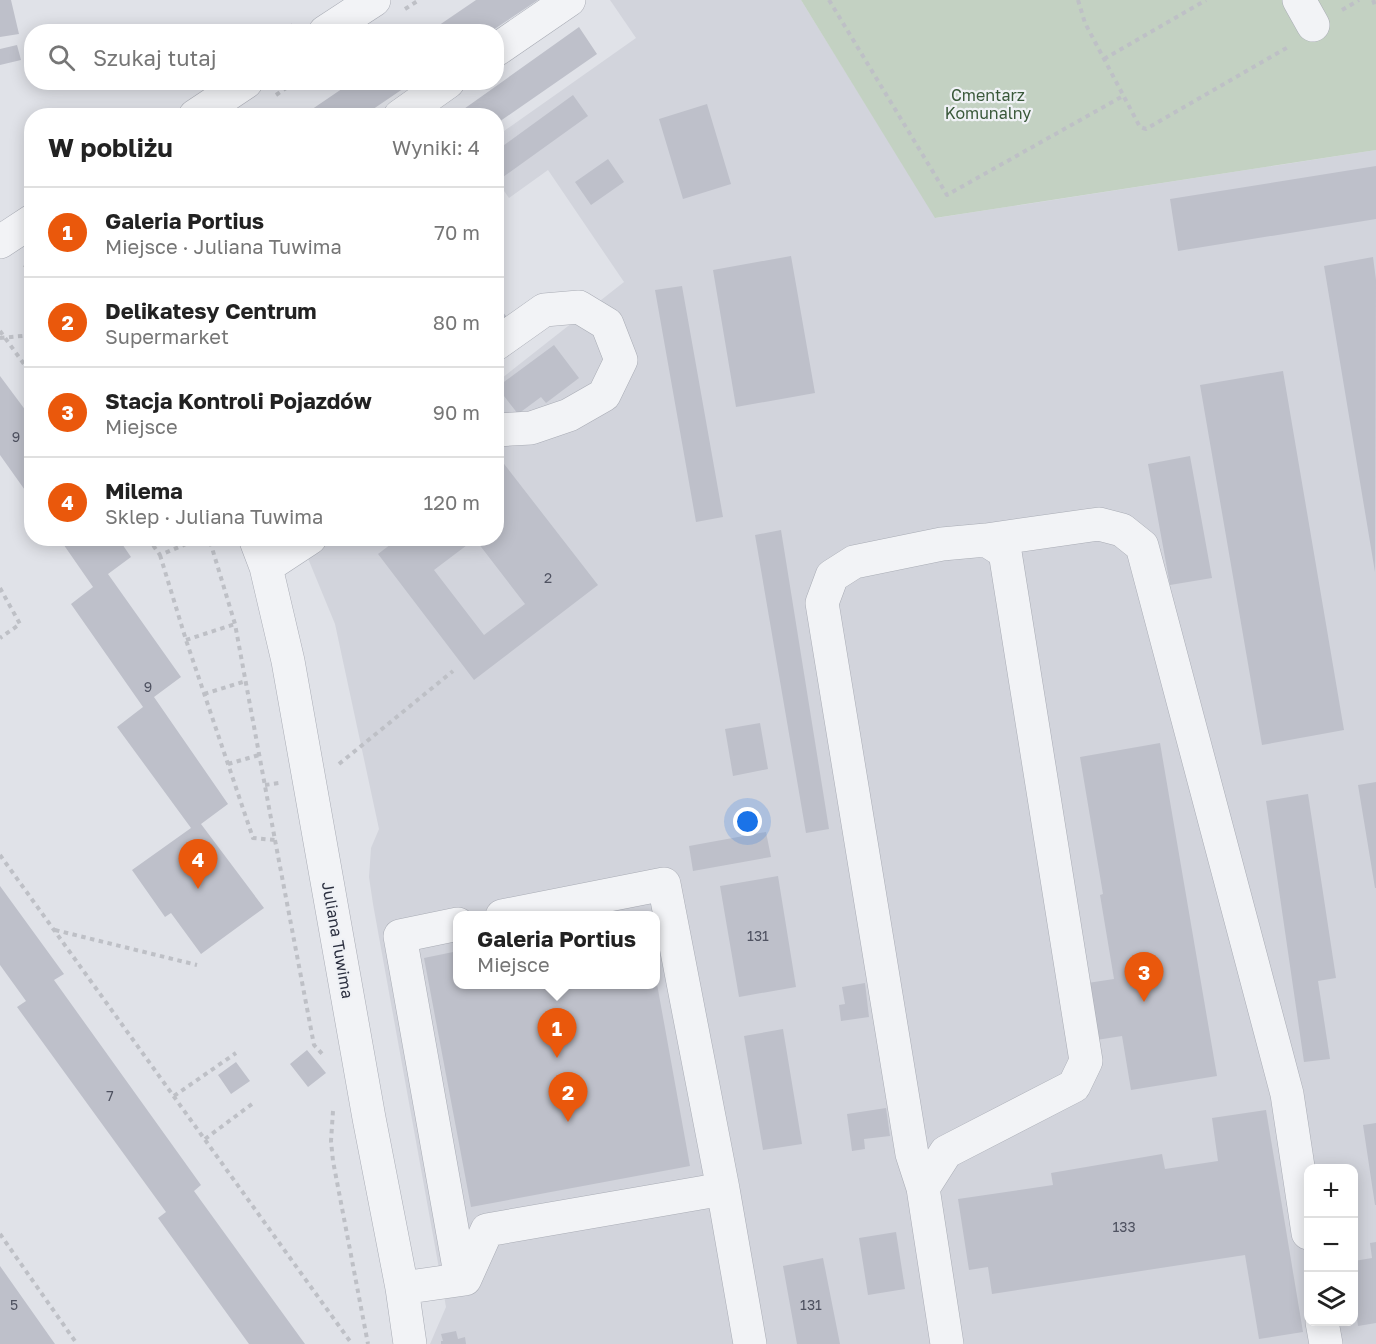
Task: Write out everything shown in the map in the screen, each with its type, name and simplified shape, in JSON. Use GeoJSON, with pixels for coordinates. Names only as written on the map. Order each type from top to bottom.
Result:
{"type":"FeatureCollection","features":[{"type":"Feature","properties":{"kind":"street"},"geometry":{"type":"LineString","coordinates":[[337,24],[374,0]]}},
{"type":"Feature","properties":{"kind":"street"},"geometry":{"type":"LineString","coordinates":[[504,45],[569,0]]}},
{"type":"Feature","properties":{"kind":"street"},"geometry":{"type":"LineString","coordinates":[[207,108],[234,90]]}},
{"type":"Feature","properties":{"kind":"street"},"geometry":{"type":"LineString","coordinates":[[411,108],[437,90]]}},
{"type":"Feature","properties":{"kind":"street"},"geometry":{"type":"LineString","coordinates":[[0,242],[24,226]]}},
{"type":"Feature","properties":{"kind":"street"},"geometry":{"type":"LineString","coordinates":[[504,338],[544,310],[579,307],[607,324],[621,360],[604,395],[569,415],[531,428],[504,430]]}},
{"type":"Feature","properties":{"kind":"street"},"geometry":{"type":"LineString","coordinates":[[947,1344],[923,1188],[912,1154],[822,603],[832,576],[854,562],[942,544],[1099,524],[1122,530],[1142,546],[1287,1094],[1306,1218]]}},
{"type":"Feature","properties":{"kind":"street"},"geometry":{"type":"LineString","coordinates":[[923,1188],[946,1152],[1074,1086],[1086,1061],[1005,552],[986,540]]}},
{"type":"Feature","properties":{"kind":"street"},"geometry":{"type":"LineString","coordinates":[[260,553],[283,546]]}},
{"type":"Feature","properties":{"kind":"street","name":"Juliana Tuwima"},"geometry":{"type":"LineString","coordinates":[[260,553],[288,661],[369,1118],[402,1288],[410,1344]]}},
{"type":"Feature","properties":{"kind":"street"},"geometry":{"type":"LineString","coordinates":[[523,911],[664,884],[723,1189],[750,1344]]}},
{"type":"Feature","properties":{"kind":"street"},"geometry":{"type":"LineString","coordinates":[[453,925],[400,936],[461,1280]]}},
{"type":"Feature","properties":{"kind":"street"},"geometry":{"type":"LineString","coordinates":[[402,1288],[465,1279],[487,1230],[723,1189]]}},
{"type":"Feature","properties":{"kind":"street"},"geometry":{"type":"LineString","coordinates":[[1323,1326],[1326,1344]]}},
{"type":"Feature","properties":{"kind":"path"},"geometry":{"type":"LineString","coordinates":[[829,0],[947,195],[1124,96]]}},
{"type":"Feature","properties":{"kind":"path"},"geometry":{"type":"LineString","coordinates":[[1078,0],[1085,23],[1140,127],[1146,129],[1306,37],[1306,13]]}},
{"type":"Feature","properties":{"kind":"path"},"geometry":{"type":"LineString","coordinates":[[1104,59],[1206,0]]}},
{"type":"Feature","properties":{"kind":"path"},"geometry":{"type":"LineString","coordinates":[[1373,0],[1376,8]]}},
{"type":"Feature","properties":{"kind":"path"},"geometry":{"type":"LineString","coordinates":[[0,331],[2,339],[24,365]]}},
{"type":"Feature","properties":{"kind":"path"},"geometry":{"type":"LineString","coordinates":[[2,339],[24,336]]}},
{"type":"Feature","properties":{"kind":"path"},"geometry":{"type":"LineString","coordinates":[[154,546],[160,555],[186,640],[253,838],[275,840]]}},
{"type":"Feature","properties":{"kind":"path"},"geometry":{"type":"LineString","coordinates":[[160,555],[181,546]]}},
{"type":"Feature","properties":{"kind":"path"},"geometry":{"type":"LineString","coordinates":[[211,546],[235,624],[314,1045],[328,1060]]}},
{"type":"Feature","properties":{"kind":"path"},"geometry":{"type":"LineString","coordinates":[[0,588],[20,624],[0,638]]}},
{"type":"Feature","properties":{"kind":"path"},"geometry":{"type":"LineString","coordinates":[[186,640],[235,624]]}},
{"type":"Feature","properties":{"kind":"path"},"geometry":{"type":"LineString","coordinates":[[334,767],[453,671]]}},
{"type":"Feature","properties":{"kind":"path"},"geometry":{"type":"LineString","coordinates":[[204,694],[246,681]]}},
{"type":"Feature","properties":{"kind":"path"},"geometry":{"type":"LineString","coordinates":[[228,764],[259,755]]}},
{"type":"Feature","properties":{"kind":"path"},"geometry":{"type":"LineString","coordinates":[[0,855],[352,1344]]}},
{"type":"Feature","properties":{"kind":"path"},"geometry":{"type":"LineString","coordinates":[[54,930],[197,965]]}},
{"type":"Feature","properties":{"kind":"path"},"geometry":{"type":"LineString","coordinates":[[174,1096],[236,1053]]}},
{"type":"Feature","properties":{"kind":"path"},"geometry":{"type":"LineString","coordinates":[[334,1100],[331,1141],[333,1161],[368,1344]]}},
{"type":"Feature","properties":{"kind":"path"},"geometry":{"type":"LineString","coordinates":[[205,1139],[252,1104]]}},
{"type":"Feature","properties":{"kind":"path"},"geometry":{"type":"LineString","coordinates":[[0,1234],[78,1344]]}},
{"type":"Feature","properties":{"kind":"shaded area"},"geometry":{"type":"Polygon","coordinates":[[[610,0],[801,0],[936,218],[1376,150],[1376,1344],[430,1344],[446,1307],[369,877],[371,848],[379,829],[335,624],[303,546],[504,546],[504,376],[624,282],[548,170],[509,198],[504,191],[504,131],[636,38],[610,0]]]}},
{"type":"Feature","properties":{"kind":"green space","name":"Cmentarz Komunalny"},"geometry":{"type":"Polygon","coordinates":[[[801,0],[1376,0],[1376,150],[935,218],[801,0]]]}},
{"type":"Feature","properties":{"kind":"building"},"geometry":{"type":"Polygon","coordinates":[[[0,0],[11,0],[19,34],[0,37],[0,0]]]}},
{"type":"Feature","properties":{"kind":"building"},"geometry":{"type":"Polygon","coordinates":[[[476,0],[538,0],[502,24],[441,24],[476,0]]]}},
{"type":"Feature","properties":{"kind":"building"},"geometry":{"type":"Polygon","coordinates":[[[579,27],[597,54],[504,118],[504,108],[465,108],[491,90],[504,90],[504,80],[579,27]]]}},
{"type":"Feature","properties":{"kind":"building"},"geometry":{"type":"Polygon","coordinates":[[[17,45],[21,60],[0,65],[0,49],[17,45]]]}},
{"type":"Feature","properties":{"kind":"building"},"geometry":{"type":"Polygon","coordinates":[[[340,90],[401,90],[375,108],[314,108],[340,90]]]}},
{"type":"Feature","properties":{"kind":"building"},"geometry":{"type":"Polygon","coordinates":[[[573,95],[588,116],[504,176],[504,145],[573,95]]]}},
{"type":"Feature","properties":{"kind":"building"},"geometry":{"type":"Polygon","coordinates":[[[707,104],[731,184],[683,199],[659,119],[707,104]]]}},
{"type":"Feature","properties":{"kind":"building"},"geometry":{"type":"Polygon","coordinates":[[[608,159],[624,182],[591,205],[575,182],[608,159]]]}},
{"type":"Feature","properties":{"kind":"building"},"geometry":{"type":"Polygon","coordinates":[[[1376,166],[1376,219],[1178,251],[1170,199],[1376,166]]]}},
{"type":"Feature","properties":{"kind":"building"},"geometry":{"type":"Polygon","coordinates":[[[791,256],[815,393],[736,407],[713,270],[791,256]]]}},
{"type":"Feature","properties":{"kind":"building"},"geometry":{"type":"Polygon","coordinates":[[[1373,257],[1376,280],[1375,572],[1324,266],[1373,257]]]}},
{"type":"Feature","properties":{"kind":"building"},"geometry":{"type":"Polygon","coordinates":[[[682,286],[723,517],[696,522],[655,290],[682,286]]]}},
{"type":"Feature","properties":{"kind":"building"},"geometry":{"type":"Polygon","coordinates":[[[504,313],[509,320],[504,323],[504,313]]]}},
{"type":"Feature","properties":{"kind":"building"},"geometry":{"type":"Polygon","coordinates":[[[554,345],[579,378],[546,403],[541,397],[518,414],[504,396],[504,382],[554,345]]]}},
{"type":"Feature","properties":{"kind":"building"},"geometry":{"type":"Polygon","coordinates":[[[1283,371],[1344,730],[1262,745],[1200,385],[1283,371]]]}},
{"type":"Feature","properties":{"kind":"building"},"geometry":{"type":"Polygon","coordinates":[[[0,376],[24,408],[24,489],[0,455],[0,376]]]}},
{"type":"Feature","properties":{"kind":"building"},"geometry":{"type":"Polygon","coordinates":[[[1190,456],[1212,578],[1170,585],[1148,464],[1190,456]]]}},
{"type":"Feature","properties":{"kind":"building"},"geometry":{"type":"Polygon","coordinates":[[[504,464],[598,585],[474,680],[378,554],[388,546],[466,546],[434,570],[484,635],[525,604],[480,546],[504,546],[504,464]]]}},
{"type":"Feature","properties":{"kind":"building"},"geometry":{"type":"Polygon","coordinates":[[[781,530],[829,829],[806,833],[755,535],[781,530]]]}},
{"type":"Feature","properties":{"kind":"building"},"geometry":{"type":"Polygon","coordinates":[[[65,546],[123,546],[131,557],[108,574],[181,677],[154,697],[228,804],[201,824],[264,908],[201,954],[171,913],[165,917],[132,870],[191,828],[117,727],[143,707],[71,604],[93,587],[65,546]]]}},
{"type":"Feature","properties":{"kind":"building"},"geometry":{"type":"Polygon","coordinates":[[[760,723],[768,769],[733,776],[725,729],[760,723]]]}},
{"type":"Feature","properties":{"kind":"building"},"geometry":{"type":"Polygon","coordinates":[[[1160,743],[1217,1076],[1131,1090],[1122,1036],[1090,1041],[1081,984],[1114,979],[1100,895],[1103,894],[1080,757],[1160,743]]]}},
{"type":"Feature","properties":{"kind":"building"},"geometry":{"type":"Polygon","coordinates":[[[1376,782],[1376,888],[1375,888],[1358,785],[1376,782]]]}},
{"type":"Feature","properties":{"kind":"building"},"geometry":{"type":"Polygon","coordinates":[[[1308,794],[1336,978],[1318,981],[1330,1059],[1304,1062],[1266,801],[1308,794]]]}},
{"type":"Feature","properties":{"kind":"building"},"geometry":{"type":"Polygon","coordinates":[[[766,832],[771,857],[693,871],[689,846],[766,832]]]}},
{"type":"Feature","properties":{"kind":"building"},"geometry":{"type":"Polygon","coordinates":[[[778,876],[796,987],[739,997],[720,886],[778,876]]]}},
{"type":"Feature","properties":{"kind":"building"},"geometry":{"type":"Polygon","coordinates":[[[0,886],[64,974],[54,980],[201,1185],[194,1191],[305,1344],[249,1344],[158,1218],[166,1212],[17,1007],[26,1001],[0,965],[0,886]]]}},
{"type":"Feature","properties":{"kind":"building"},"geometry":{"type":"Polygon","coordinates":[[[453,952],[453,989],[658,989],[690,1166],[471,1207],[424,958],[453,952]]]}},
{"type":"Feature","properties":{"kind":"building"},"geometry":{"type":"Polygon","coordinates":[[[865,983],[869,1017],[841,1021],[839,1005],[845,1004],[842,987],[865,983]]]}},
{"type":"Feature","properties":{"kind":"building"},"geometry":{"type":"Polygon","coordinates":[[[783,1029],[802,1144],[763,1150],[744,1036],[783,1029]]]}},
{"type":"Feature","properties":{"kind":"building"},"geometry":{"type":"Polygon","coordinates":[[[307,1050],[326,1073],[308,1087],[290,1064],[307,1050]]]}},
{"type":"Feature","properties":{"kind":"building"},"geometry":{"type":"Polygon","coordinates":[[[236,1062],[250,1081],[231,1094],[218,1075],[236,1062]]]}},
{"type":"Feature","properties":{"kind":"building"},"geometry":{"type":"Polygon","coordinates":[[[886,1108],[890,1136],[864,1139],[865,1149],[852,1151],[847,1114],[886,1108]]]}},
{"type":"Feature","properties":{"kind":"building"},"geometry":{"type":"Polygon","coordinates":[[[1266,1110],[1303,1332],[1259,1339],[1245,1255],[992,1294],[988,1267],[969,1270],[958,1199],[1053,1185],[1051,1173],[1162,1154],[1165,1169],[1218,1161],[1212,1118],[1266,1110]]]}},
{"type":"Feature","properties":{"kind":"building"},"geometry":{"type":"Polygon","coordinates":[[[1376,1123],[1376,1205],[1375,1205],[1363,1125],[1376,1123]]]}},
{"type":"Feature","properties":{"kind":"building"},"geometry":{"type":"Polygon","coordinates":[[[896,1232],[905,1289],[868,1295],[859,1238],[896,1232]]]}},
{"type":"Feature","properties":{"kind":"building"},"geometry":{"type":"Polygon","coordinates":[[[1376,1242],[1376,1323],[1358,1326],[1358,1260],[1372,1258],[1370,1243],[1376,1242]]]}},
{"type":"Feature","properties":{"kind":"building"},"geometry":{"type":"Polygon","coordinates":[[[823,1258],[840,1344],[797,1344],[783,1266],[823,1258]]]}},
{"type":"Feature","properties":{"kind":"building"},"geometry":{"type":"Polygon","coordinates":[[[0,1266],[55,1344],[0,1344],[0,1266]]]}},
{"type":"Feature","properties":{"kind":"building"},"geometry":{"type":"Polygon","coordinates":[[[456,1331],[458,1339],[465,1337],[466,1344],[441,1344],[443,1341],[441,1334],[456,1331]]]}},
{"type":"Feature","properties":{"kind":"place","name":"Milema"},"geometry":{"type":"Point","coordinates":[198,889]}},
{"type":"Feature","properties":{"kind":"place","name":"Stacja Kontroli Pojazdów"},"geometry":{"type":"Point","coordinates":[1144,1002]}},
{"type":"Feature","properties":{"kind":"place","name":"Galeria Portius"},"geometry":{"type":"Point","coordinates":[557,1058]}},
{"type":"Feature","properties":{"kind":"place","name":"Delikatesy Centrum"},"geometry":{"type":"Point","coordinates":[568,1122]}}]}
